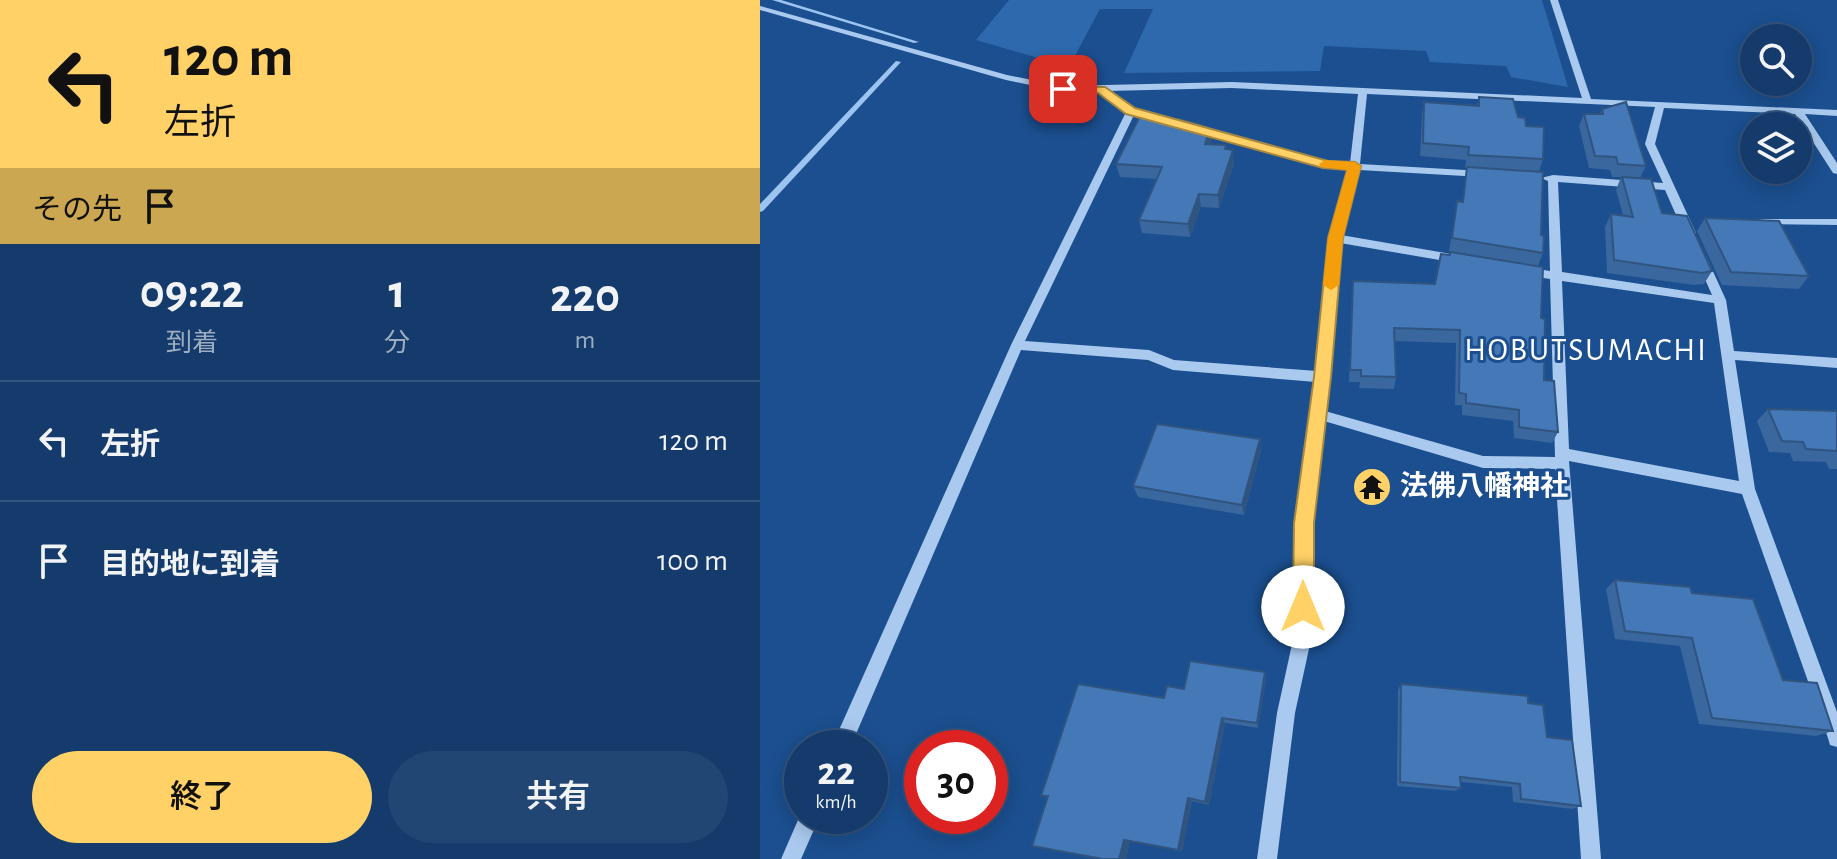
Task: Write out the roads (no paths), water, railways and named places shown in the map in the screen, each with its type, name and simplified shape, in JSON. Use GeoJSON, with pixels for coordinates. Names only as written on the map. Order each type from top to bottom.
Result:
{"type":"FeatureCollection","features":[{"type":"Feature","properties":{"kind":"street"},"geometry":{"type":"LineString","coordinates":[[1554,0],[1587,100]]}},
{"type":"Feature","properties":{"kind":"street"},"geometry":{"type":"LineString","coordinates":[[760,8],[1006,77],[1063,89],[1232,85],[1837,113]]}},
{"type":"Feature","properties":{"kind":"street"},"geometry":{"type":"LineString","coordinates":[[1101,89],[1131,111],[1176,123]]}},
{"type":"Feature","properties":{"kind":"street"},"geometry":{"type":"LineString","coordinates":[[1267,859],[1286,713],[1303,635],[1304,523],[1323,377],[1335,238],[1355,166],[1363,91]]}},
{"type":"Feature","properties":{"kind":"street"},"geometry":{"type":"LineString","coordinates":[[1660,104],[1650,144],[1669,187],[1693,223],[1720,300],[1748,489],[1837,738]]}},
{"type":"Feature","properties":{"kind":"street"},"geometry":{"type":"LineString","coordinates":[[848,730],[1017,345],[1131,111]]}},
{"type":"Feature","properties":{"kind":"street"},"geometry":{"type":"LineString","coordinates":[[1798,111],[1837,171]]}},
{"type":"Feature","properties":{"kind":"street"},"geometry":{"type":"LineString","coordinates":[[1191,128],[1328,165],[1492,174]]}},
{"type":"Feature","properties":{"kind":"street"},"geometry":{"type":"LineString","coordinates":[[1591,859],[1562,459],[1555,276],[1545,178],[1669,187]]}},
{"type":"Feature","properties":{"kind":"street"},"geometry":{"type":"LineString","coordinates":[[1746,222],[1837,222]]}},
{"type":"Feature","properties":{"kind":"street"},"geometry":{"type":"LineString","coordinates":[[1335,238],[1477,263]]}},
{"type":"Feature","properties":{"kind":"street"},"geometry":{"type":"LineString","coordinates":[[1508,268],[1720,300]]}},
{"type":"Feature","properties":{"kind":"street"},"geometry":{"type":"LineString","coordinates":[[1017,345],[1149,355],[1173,365],[1323,377]]}},
{"type":"Feature","properties":{"kind":"street"},"geometry":{"type":"LineString","coordinates":[[1729,355],[1837,363]]}},
{"type":"Feature","properties":{"kind":"street"},"geometry":{"type":"LineString","coordinates":[[1318,414],[1483,462],[1562,459],[1748,489]]}},
{"type":"Feature","properties":{"kind":"street"},"geometry":{"type":"LineString","coordinates":[[791,859],[802,834]]}},
{"type":"Feature","properties":{"kind":"waterway"},"geometry":{"type":"LineString","coordinates":[[775,0],[916,42]]}},
{"type":"Feature","properties":{"kind":"waterway"},"geometry":{"type":"LineString","coordinates":[[760,209],[898,62]]}},
{"type":"Feature","properties":{"kind":"place","name":"法佛八幡神社"},"geometry":{"type":"Point","coordinates":[1372,487]}},
{"type":"Feature","properties":{"kind":"district","name":"HOBUTSUMACHI"},"geometry":{"type":"Point","coordinates":[1586,350]}}]}
